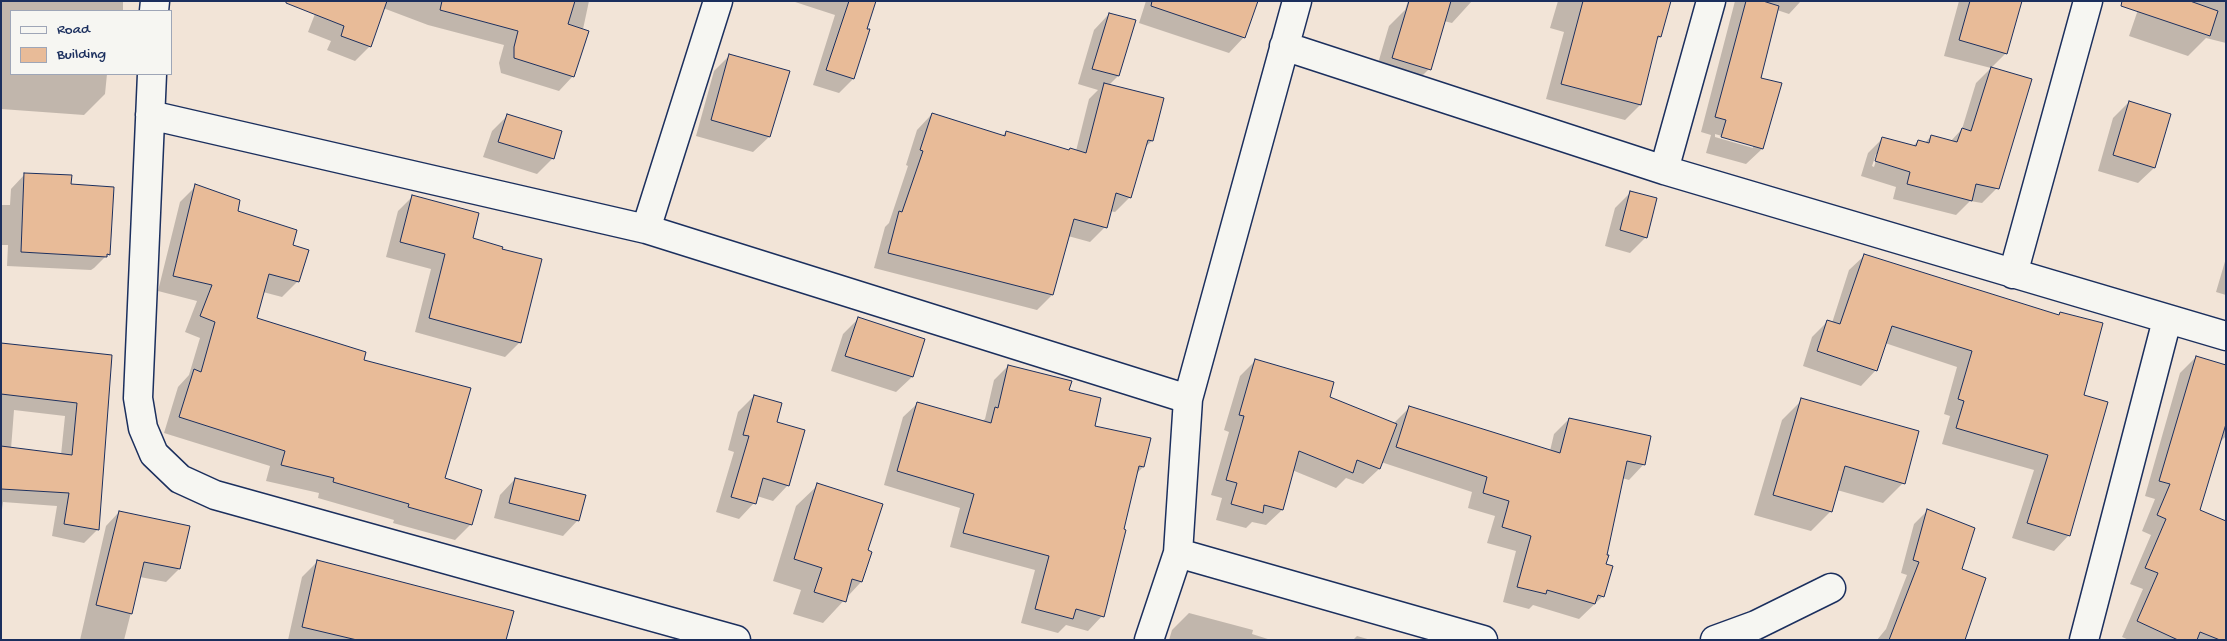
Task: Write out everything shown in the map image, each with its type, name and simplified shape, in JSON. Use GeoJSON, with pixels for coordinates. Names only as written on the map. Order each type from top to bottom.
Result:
{"type":"FeatureCollection","features":[{"type":"Feature","properties":{"kind":"street"},"geometry":{"type":"LineString","coordinates":[[646,230],[718,1]]}},
{"type":"Feature","properties":{"kind":"street"},"geometry":{"type":"LineString","coordinates":[[1149,640],[1178,553],[1188,399],[1297,1]]}},
{"type":"Feature","properties":{"kind":"street"},"geometry":{"type":"LineString","coordinates":[[1664,170],[1711,1]]}},
{"type":"Feature","properties":{"kind":"street"},"geometry":{"type":"LineString","coordinates":[[2013,274],[2088,1]]}},
{"type":"Feature","properties":{"kind":"street"},"geometry":{"type":"LineString","coordinates":[[1284,46],[1664,170],[2226,336]]}},
{"type":"Feature","properties":{"kind":"street"},"geometry":{"type":"LineString","coordinates":[[152,75],[138,398],[143,428],[154,454],[180,479],[214,496],[736,640]]}},
{"type":"Feature","properties":{"kind":"street"},"geometry":{"type":"LineString","coordinates":[[150,115],[646,230],[1188,399]]}},
{"type":"Feature","properties":{"kind":"street"},"geometry":{"type":"LineString","coordinates":[[2084,640],[2167,320]]}},
{"type":"Feature","properties":{"kind":"street"},"geometry":{"type":"LineString","coordinates":[[1178,553],[1483,640]]}},
{"type":"Feature","properties":{"kind":"street"},"geometry":{"type":"LineString","coordinates":[[1715,640],[1756,625],[1831,588]]}},
{"type":"Feature","properties":{"kind":"building"},"geometry":{"type":"Polygon","coordinates":[[[286,1],[387,1],[371,47],[341,36],[344,26],[286,3],[286,1]]]}},
{"type":"Feature","properties":{"kind":"building"},"geometry":{"type":"Polygon","coordinates":[[[442,1],[575,1],[568,24],[589,31],[574,77],[514,58],[514,47],[518,31],[440,10],[442,1]]]}},
{"type":"Feature","properties":{"kind":"building"},"geometry":{"type":"Polygon","coordinates":[[[849,1],[876,1],[867,29],[870,29],[854,79],[826,70],[849,1]]]}},
{"type":"Feature","properties":{"kind":"building"},"geometry":{"type":"Polygon","coordinates":[[[1152,1],[1258,1],[1245,38],[1151,6],[1152,1]]]}},
{"type":"Feature","properties":{"kind":"building"},"geometry":{"type":"Polygon","coordinates":[[[1409,1],[1451,1],[1431,70],[1392,58],[1409,1]]]}},
{"type":"Feature","properties":{"kind":"building"},"geometry":{"type":"Polygon","coordinates":[[[1583,1],[1671,1],[1661,37],[1658,36],[1641,105],[1561,84],[1583,1]]]}},
{"type":"Feature","properties":{"kind":"building"},"geometry":{"type":"Polygon","coordinates":[[[1746,1],[1763,1],[1779,6],[1761,78],[1782,83],[1763,149],[1721,137],[1726,120],[1715,117],[1746,1]]]}},
{"type":"Feature","properties":{"kind":"building"},"geometry":{"type":"Polygon","coordinates":[[[1970,1],[2022,1],[2007,54],[1959,40],[1970,1]]]}},
{"type":"Feature","properties":{"kind":"building"},"geometry":{"type":"Polygon","coordinates":[[[2122,1],[2190,1],[2218,11],[2210,36],[2121,6],[2122,1]]]}},
{"type":"Feature","properties":{"kind":"building"},"geometry":{"type":"Polygon","coordinates":[[[1109,13],[1136,20],[1119,76],[1092,69],[1109,13]]]}},
{"type":"Feature","properties":{"kind":"building"},"geometry":{"type":"Polygon","coordinates":[[[729,54],[790,71],[770,137],[711,120],[729,54]]]}},
{"type":"Feature","properties":{"kind":"building"},"geometry":{"type":"Polygon","coordinates":[[[1991,67],[2032,79],[1999,189],[1976,184],[1972,201],[1907,184],[1910,172],[1875,161],[1882,137],[1916,146],[1918,140],[1929,143],[1931,135],[1957,142],[1962,128],[1971,131],[1991,67]]]}},
{"type":"Feature","properties":{"kind":"building"},"geometry":{"type":"Polygon","coordinates":[[[1104,83],[1164,98],[1153,141],[1148,140],[1131,198],[1116,193],[1107,228],[1074,219],[1053,295],[888,253],[899,211],[902,212],[923,151],[920,150],[932,113],[1005,136],[1006,131],[1069,150],[1070,148],[1086,153],[1104,83]]]}},
{"type":"Feature","properties":{"kind":"building"},"geometry":{"type":"Polygon","coordinates":[[[2129,101],[2171,114],[2155,168],[2113,155],[2129,101]]]}},
{"type":"Feature","properties":{"kind":"building"},"geometry":{"type":"Polygon","coordinates":[[[507,114],[562,131],[554,159],[498,142],[507,114]]]}},
{"type":"Feature","properties":{"kind":"building"},"geometry":{"type":"Polygon","coordinates":[[[24,173],[72,175],[71,184],[114,187],[110,255],[107,254],[107,257],[21,252],[24,173]]]}},
{"type":"Feature","properties":{"kind":"building"},"geometry":{"type":"Polygon","coordinates":[[[195,184],[240,200],[238,211],[297,230],[293,245],[309,250],[299,282],[269,274],[257,318],[366,352],[364,360],[471,388],[445,478],[482,490],[472,525],[408,507],[409,504],[333,482],[334,478],[281,465],[285,451],[179,417],[194,369],[201,372],[215,322],[200,316],[212,285],[173,276],[195,184]]]}},
{"type":"Feature","properties":{"kind":"building"},"geometry":{"type":"Polygon","coordinates":[[[1630,191],[1657,198],[1647,238],[1620,230],[1630,191]]]}},
{"type":"Feature","properties":{"kind":"building"},"geometry":{"type":"Polygon","coordinates":[[[412,195],[479,213],[473,238],[503,247],[502,249],[542,259],[521,343],[429,318],[445,254],[400,242],[412,195]]]}},
{"type":"Feature","properties":{"kind":"building"},"geometry":{"type":"Polygon","coordinates":[[[1864,254],[2059,315],[2060,312],[2103,323],[2084,395],[2108,402],[2070,536],[2027,523],[2048,455],[1956,428],[1964,401],[1958,399],[1972,351],[1892,326],[1877,371],[1817,351],[1827,320],[1840,324],[1864,254]]]}},
{"type":"Feature","properties":{"kind":"building"},"geometry":{"type":"Polygon","coordinates":[[[858,317],[925,339],[913,377],[845,356],[858,317]]]}},
{"type":"Feature","properties":{"kind":"building"},"geometry":{"type":"Polygon","coordinates":[[[1,343],[112,355],[99,530],[64,524],[69,493],[1,489],[1,446],[72,455],[77,403],[1,394],[1,343]]]}},
{"type":"Feature","properties":{"kind":"building"},"geometry":{"type":"Polygon","coordinates":[[[2196,356],[2226,365],[2226,424],[2200,510],[2226,521],[2226,640],[2220,640],[2200,632],[2197,640],[2178,640],[2137,621],[2158,573],[2145,568],[2166,519],[2157,515],[2170,484],[2159,481],[2196,356]]]}},
{"type":"Feature","properties":{"kind":"building"},"geometry":{"type":"Polygon","coordinates":[[[1255,359],[1334,382],[1330,397],[1397,424],[1380,469],[1357,460],[1353,473],[1299,451],[1283,510],[1264,505],[1263,513],[1231,504],[1237,483],[1226,480],[1244,416],[1239,415],[1255,359]]]}},
{"type":"Feature","properties":{"kind":"building"},"geometry":{"type":"Polygon","coordinates":[[[1008,365],[1072,381],[1069,390],[1101,398],[1095,426],[1151,438],[1144,467],[1139,466],[1124,529],[1126,530],[1104,617],[1076,609],[1073,619],[1035,609],[1049,556],[963,533],[974,494],[897,471],[917,402],[991,423],[995,407],[998,408],[1008,365]]]}},
{"type":"Feature","properties":{"kind":"building"},"geometry":{"type":"Polygon","coordinates":[[[754,395],[782,403],[777,422],[805,430],[789,486],[763,478],[756,504],[731,497],[749,436],[743,435],[754,395]]]}},
{"type":"Feature","properties":{"kind":"building"},"geometry":{"type":"Polygon","coordinates":[[[1801,398],[1919,431],[1905,484],[1845,466],[1832,512],[1773,495],[1801,398]]]}},
{"type":"Feature","properties":{"kind":"building"},"geometry":{"type":"Polygon","coordinates":[[[1409,406],[1560,453],[1569,418],[1651,436],[1645,465],[1627,461],[1607,555],[1609,555],[1606,564],[1613,566],[1604,597],[1598,595],[1595,604],[1547,590],[1546,594],[1517,587],[1531,536],[1502,527],[1509,501],[1483,493],[1487,477],[1396,447],[1409,406]]]}},
{"type":"Feature","properties":{"kind":"building"},"geometry":{"type":"Polygon","coordinates":[[[515,478],[586,495],[579,521],[509,503],[515,478]]]}},
{"type":"Feature","properties":{"kind":"building"},"geometry":{"type":"Polygon","coordinates":[[[817,483],[883,504],[868,550],[872,552],[862,582],[852,579],[846,602],[814,592],[822,568],[794,559],[817,483]]]}},
{"type":"Feature","properties":{"kind":"building"},"geometry":{"type":"Polygon","coordinates":[[[1927,509],[1975,528],[1962,569],[1986,578],[1965,640],[1889,640],[1919,562],[1913,560],[1927,509]]]}},
{"type":"Feature","properties":{"kind":"building"},"geometry":{"type":"Polygon","coordinates":[[[119,511],[190,526],[180,569],[144,562],[132,614],[96,605],[119,511]]]}},
{"type":"Feature","properties":{"kind":"building"},"geometry":{"type":"Polygon","coordinates":[[[317,560],[514,611],[506,640],[357,640],[302,627],[317,560]]]}}]}
